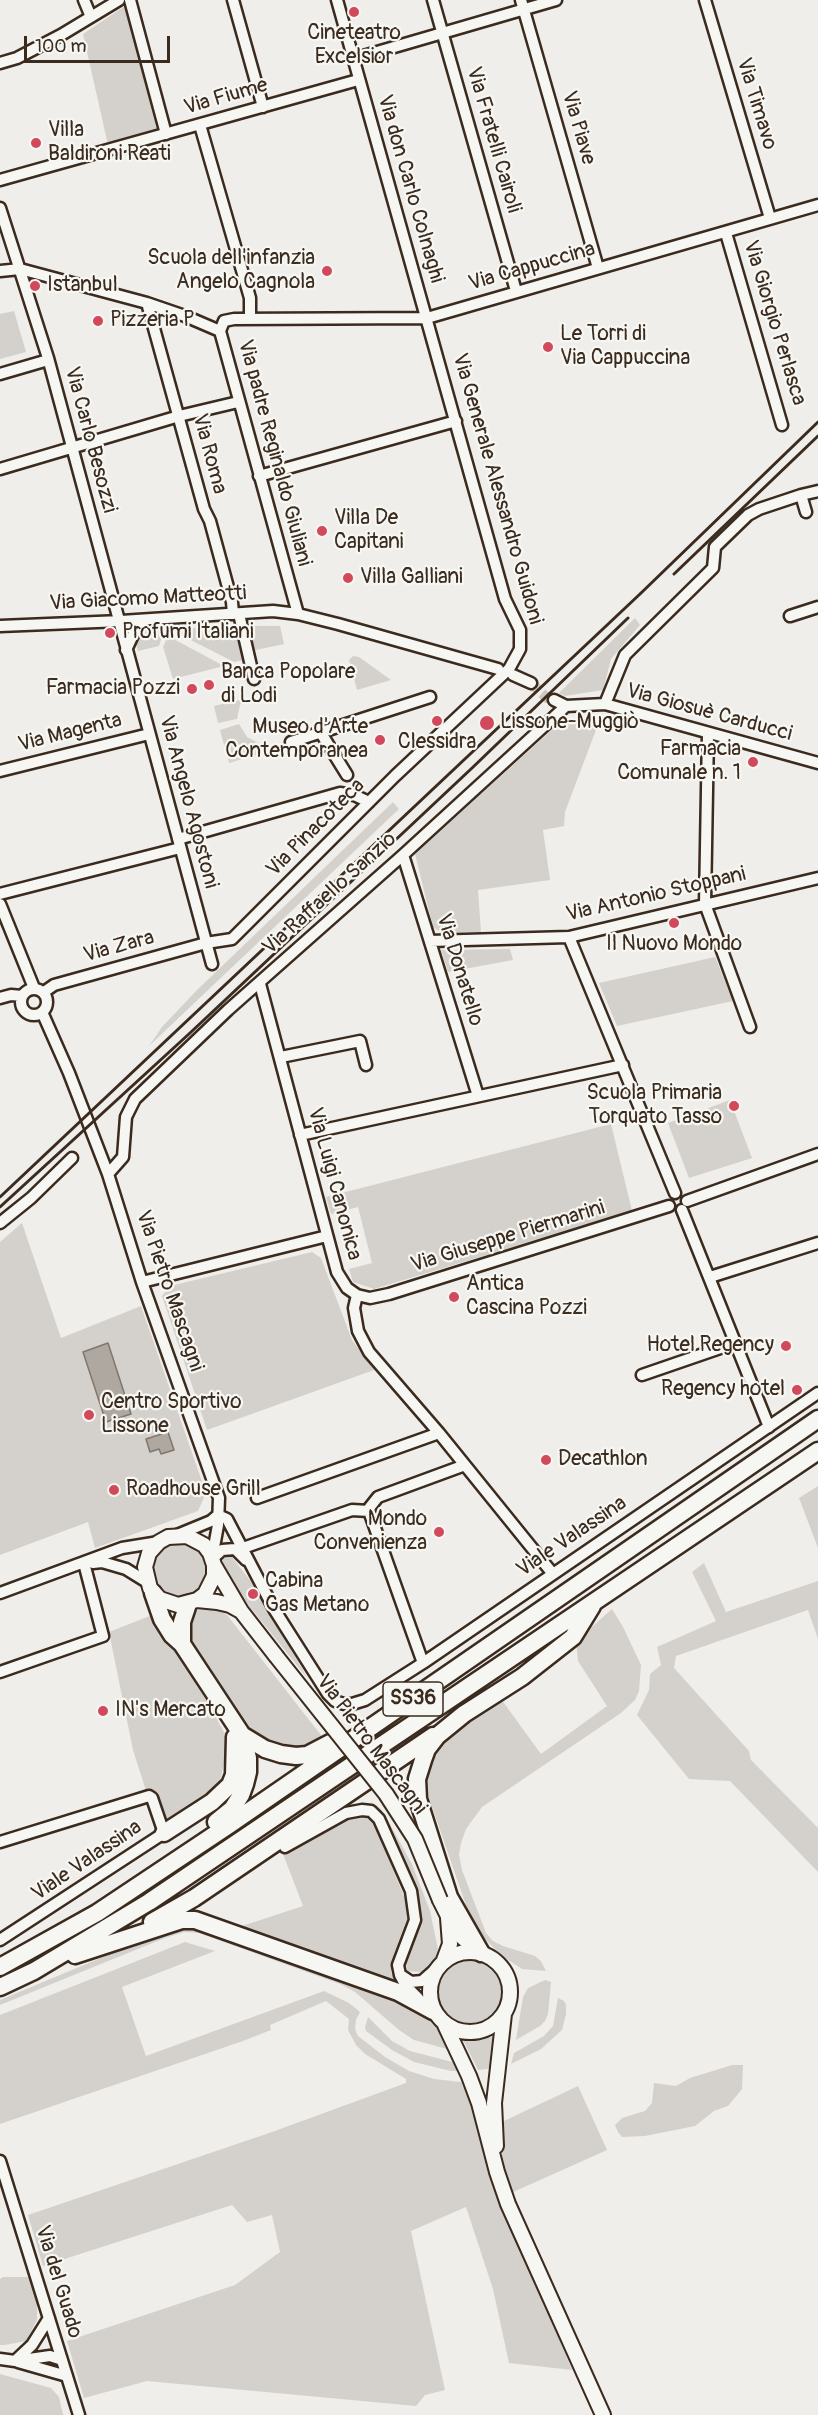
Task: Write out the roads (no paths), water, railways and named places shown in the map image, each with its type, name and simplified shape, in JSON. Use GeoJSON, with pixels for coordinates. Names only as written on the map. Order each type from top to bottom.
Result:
{"type":"FeatureCollection","features":[{"type":"Feature","properties":{"kind":"highway","name":"SS36"},"geometry":{"type":"LineString","coordinates":[[0,1967],[97,1913],[542,1611],[818,1419]]}},
{"type":"Feature","properties":{"kind":"highway","name":"SS36"},"geometry":{"type":"LineString","coordinates":[[0,1987],[43,1966],[149,1902],[818,1451]]}},
{"type":"Feature","properties":{"kind":"highway"},"geometry":{"type":"LineString","coordinates":[[143,1882],[232,1809],[241,1795],[248,1772],[248,1758],[238,1728],[182,1644],[172,1635],[162,1619],[150,1588]]}},
{"type":"Feature","properties":{"kind":"highway"},"geometry":{"type":"LineString","coordinates":[[126,1938],[204,1891],[522,1677],[573,1637],[596,1601]]}},
{"type":"Feature","properties":{"kind":"highway"},"geometry":{"type":"LineString","coordinates":[[182,1644],[182,1622],[192,1602]]}},
{"type":"Feature","properties":{"kind":"highway"},"geometry":{"type":"LineString","coordinates":[[238,1728],[265,1749],[281,1754],[308,1755],[321,1750],[461,1653],[542,1611]]}},
{"type":"Feature","properties":{"kind":"highway"},"geometry":{"type":"LineString","coordinates":[[464,1714],[437,1736],[427,1749],[417,1779],[418,1798],[449,1897],[481,1953]]}},
{"type":"Feature","properties":{"kind":"highway"},"geometry":{"type":"LineString","coordinates":[[165,1833],[212,1802],[230,1785],[234,1775],[238,1728]]}},
{"type":"Feature","properties":{"kind":"highway"},"geometry":{"type":"LineString","coordinates":[[43,1966],[182,1920],[195,1920],[398,1992],[434,2011]]}},
{"type":"Feature","properties":{"kind":"main road"},"geometry":{"type":"LineString","coordinates":[[177,1535],[159,1542],[146,1560],[150,1588],[169,1603],[230,1605],[241,1611]]}},
{"type":"Feature","properties":{"kind":"main road","name":"Via Pietro Mascagni"},"geometry":{"type":"LineString","coordinates":[[177,1535],[196,1539],[212,1559],[241,1611],[386,1794],[414,1839],[448,1916],[463,1938],[481,1953]]}},
{"type":"Feature","properties":{"kind":"main road","name":"Via Pietro Mascagni"},"geometry":{"type":"LineString","coordinates":[[192,1602],[210,1586],[212,1559]]}},
{"type":"Feature","properties":{"kind":"main road","name":"Via Pietro Mascagni"},"geometry":{"type":"LineString","coordinates":[[442,1963],[450,1944],[448,1916]]}},
{"type":"Feature","properties":{"kind":"main road"},"geometry":{"type":"LineString","coordinates":[[497,2172],[494,2103],[504,2014],[510,1994],[506,1974],[498,1963],[481,1953],[458,1953],[442,1963],[432,1977],[429,1991],[434,2011],[445,2025],[470,2076],[497,2172],[508,2204],[603,2415]]}},
{"type":"Feature","properties":{"kind":"main road"},"geometry":{"type":"LineString","coordinates":[[445,2025],[462,2032],[480,2031],[496,2023],[504,2014]]}},
{"type":"Feature","properties":{"kind":"street"},"geometry":{"type":"LineString","coordinates":[[84,0],[91,17]]}},
{"type":"Feature","properties":{"kind":"street"},"geometry":{"type":"LineString","coordinates":[[0,63],[16,58],[118,0]]}},
{"type":"Feature","properties":{"kind":"street"},"geometry":{"type":"LineString","coordinates":[[130,0],[166,134]]}},
{"type":"Feature","properties":{"kind":"street"},"geometry":{"type":"LineString","coordinates":[[233,0],[263,107]]}},
{"type":"Feature","properties":{"kind":"street","name":"Via don Carlo Colnaghi"},"geometry":{"type":"LineString","coordinates":[[337,0],[427,318]]}},
{"type":"Feature","properties":{"kind":"street","name":"Via Fratelli Cairoli"},"geometry":{"type":"LineString","coordinates":[[433,0],[516,291]]}},
{"type":"Feature","properties":{"kind":"street"},"geometry":{"type":"LineString","coordinates":[[353,58],[442,32],[522,5],[556,0]]}},
{"type":"Feature","properties":{"kind":"street","name":"Via Timavo"},"geometry":{"type":"LineString","coordinates":[[705,0],[770,218]]}},
{"type":"Feature","properties":{"kind":"street","name":"Via Piave"},"geometry":{"type":"LineString","coordinates":[[522,5],[598,268]]}},
{"type":"Feature","properties":{"kind":"street","name":"Via Fiume"},"geometry":{"type":"LineString","coordinates":[[0,180],[358,80]]}},
{"type":"Feature","properties":{"kind":"street"},"geometry":{"type":"LineString","coordinates":[[200,125],[250,298],[250,318]]}},
{"type":"Feature","properties":{"kind":"street","name":"Via Cappuccina"},"geometry":{"type":"LineString","coordinates":[[220,331],[224,321],[250,318],[427,318],[818,205]]}},
{"type":"Feature","properties":{"kind":"street","name":"Via Carlo Besozzi"},"geometry":{"type":"LineString","coordinates":[[0,208],[48,360],[121,621]]}},
{"type":"Feature","properties":{"kind":"street","name":"Via Giorgio Perlasca"},"geometry":{"type":"LineString","coordinates":[[726,233],[782,424]]}},
{"type":"Feature","properties":{"kind":"street"},"geometry":{"type":"LineString","coordinates":[[0,271],[20,269]]}},
{"type":"Feature","properties":{"kind":"street","name":"Via padre Reginaldo Giuliani"},"geometry":{"type":"LineString","coordinates":[[20,269],[147,303],[220,331],[297,614]]}},
{"type":"Feature","properties":{"kind":"street","name":"Via Roma"},"geometry":{"type":"LineString","coordinates":[[147,303],[254,679]]}},
{"type":"Feature","properties":{"kind":"street","name":"Via Generale Alessandro Guidoni"},"geometry":{"type":"LineString","coordinates":[[427,318],[505,599],[520,630],[520,649],[507,671]]}},
{"type":"Feature","properties":{"kind":"street"},"geometry":{"type":"LineString","coordinates":[[0,374],[48,360]]}},
{"type":"Feature","properties":{"kind":"street"},"geometry":{"type":"LineString","coordinates":[[0,469],[179,416],[238,402]]}},
{"type":"Feature","properties":{"kind":"street"},"geometry":{"type":"LineString","coordinates":[[259,476],[456,421]]}},
{"type":"Feature","properties":{"kind":"street"},"geometry":{"type":"LineString","coordinates":[[605,704],[625,655],[713,568],[715,548],[748,515],[759,509],[818,491]]}},
{"type":"Feature","properties":{"kind":"street"},"geometry":{"type":"LineString","coordinates":[[801,495],[806,512]]}},
{"type":"Feature","properties":{"kind":"street"},"geometry":{"type":"LineString","coordinates":[[790,616],[818,607]]}},
{"type":"Feature","properties":{"kind":"street","name":"Via Giacomo Matteotti"},"geometry":{"type":"LineString","coordinates":[[0,626],[144,620],[273,611],[297,614]]}},
{"type":"Feature","properties":{"kind":"street"},"geometry":{"type":"LineString","coordinates":[[297,614],[507,671],[531,683]]}},
{"type":"Feature","properties":{"kind":"street"},"geometry":{"type":"LineString","coordinates":[[126,651],[133,634],[144,620]]}},
{"type":"Feature","properties":{"kind":"street","name":"Via Angelo Agostoni"},"geometry":{"type":"LineString","coordinates":[[121,621],[126,651],[212,964]]}},
{"type":"Feature","properties":{"kind":"street","name":"Via Pinacoteca"},"geometry":{"type":"LineString","coordinates":[[206,943],[231,939],[369,802],[507,671]]}},
{"type":"Feature","properties":{"kind":"street"},"geometry":{"type":"LineString","coordinates":[[291,742],[430,697]]}},
{"type":"Feature","properties":{"kind":"street","name":"Via Giosuè Carducci"},"geometry":{"type":"LineString","coordinates":[[554,700],[566,706],[605,704],[818,763]]}},
{"type":"Feature","properties":{"kind":"street","name":"Via Raffaello Sanzio"},"geometry":{"type":"LineString","coordinates":[[108,1174],[123,1157],[126,1117],[135,1099],[566,706]]}},
{"type":"Feature","properties":{"kind":"street"},"geometry":{"type":"LineString","coordinates":[[321,733],[346,775]]}},
{"type":"Feature","properties":{"kind":"street"},"geometry":{"type":"LineString","coordinates":[[708,733],[705,904],[750,1027]]}},
{"type":"Feature","properties":{"kind":"street","name":"Via Magenta"},"geometry":{"type":"LineString","coordinates":[[0,771],[149,734]]}},
{"type":"Feature","properties":{"kind":"street"},"geometry":{"type":"LineString","coordinates":[[0,894],[340,794],[354,795],[369,802]]}},
{"type":"Feature","properties":{"kind":"street","name":"Via Donatello"},"geometry":{"type":"LineString","coordinates":[[403,855],[478,1096]]}},
{"type":"Feature","properties":{"kind":"street","name":"Via Antonio Stoppani"},"geometry":{"type":"LineString","coordinates":[[430,941],[569,937],[818,878]]}},
{"type":"Feature","properties":{"kind":"street"},"geometry":{"type":"LineString","coordinates":[[0,904],[39,990],[48,1002],[42,1012],[35,1015],[27,1013],[21,1003],[22,996],[27,990],[39,990]]}},
{"type":"Feature","properties":{"kind":"street"},"geometry":{"type":"LineString","coordinates":[[569,937],[675,1193]]}},
{"type":"Feature","properties":{"kind":"street","name":"Via Zara"},"geometry":{"type":"LineString","coordinates":[[39,990],[206,943]]}},
{"type":"Feature","properties":{"kind":"street","name":"Via Luigi Canonica"},"geometry":{"type":"LineString","coordinates":[[260,984],[337,1272],[347,1288],[357,1295]]}},
{"type":"Feature","properties":{"kind":"street"},"geometry":{"type":"LineString","coordinates":[[0,998],[22,996]]}},
{"type":"Feature","properties":{"kind":"street","name":"Via Pietro Mascagni"},"geometry":{"type":"LineString","coordinates":[[42,1012],[69,1073],[108,1174],[142,1282],[219,1498],[218,1525],[212,1559]]}},
{"type":"Feature","properties":{"kind":"street"},"geometry":{"type":"LineString","coordinates":[[281,1057],[360,1041],[366,1065]]}},
{"type":"Feature","properties":{"kind":"street"},"geometry":{"type":"LineString","coordinates":[[300,1135],[623,1065]]}},
{"type":"Feature","properties":{"kind":"street"},"geometry":{"type":"LineString","coordinates":[[769,1427],[710,1277],[684,1205],[682,1194],[675,1193],[670,1197],[669,1206],[675,1210],[684,1205],[818,1154]]}},
{"type":"Feature","properties":{"kind":"street"},"geometry":{"type":"LineString","coordinates":[[0,1222],[31,1198],[72,1158]]}},
{"type":"Feature","properties":{"kind":"street","name":"Via Giuseppe Piermarini"},"geometry":{"type":"LineString","coordinates":[[357,1295],[370,1298],[389,1294],[669,1206]]}},
{"type":"Feature","properties":{"kind":"street"},"geometry":{"type":"LineString","coordinates":[[142,1282],[327,1236]]}},
{"type":"Feature","properties":{"kind":"street"},"geometry":{"type":"LineString","coordinates":[[710,1277],[818,1243]]}},
{"type":"Feature","properties":{"kind":"street"},"geometry":{"type":"LineString","coordinates":[[357,1295],[354,1308],[358,1331],[369,1352],[439,1433],[553,1574]]}},
{"type":"Feature","properties":{"kind":"street"},"geometry":{"type":"LineString","coordinates":[[642,1375],[735,1343]]}},
{"type":"Feature","properties":{"kind":"street","name":"Viale Valassina"},"geometry":{"type":"LineString","coordinates":[[344,1704],[365,1700],[423,1663],[818,1394]]}},
{"type":"Feature","properties":{"kind":"street"},"geometry":{"type":"LineString","coordinates":[[257,1498],[439,1433]]}},
{"type":"Feature","properties":{"kind":"street"},"geometry":{"type":"LineString","coordinates":[[369,1511],[378,1497],[465,1465]]}},
{"type":"Feature","properties":{"kind":"street"},"geometry":{"type":"LineString","coordinates":[[243,1548],[352,1510],[369,1511]]}},
{"type":"Feature","properties":{"kind":"street"},"geometry":{"type":"LineString","coordinates":[[369,1511],[423,1663]]}},
{"type":"Feature","properties":{"kind":"street"},"geometry":{"type":"LineString","coordinates":[[177,1535],[211,1521],[218,1515]]}},
{"type":"Feature","properties":{"kind":"street","name":"Via Pietro Mascagni"},"geometry":{"type":"LineString","coordinates":[[218,1515],[227,1519],[274,1609],[328,1694],[335,1701],[344,1704]]}},
{"type":"Feature","properties":{"kind":"street"},"geometry":{"type":"LineString","coordinates":[[0,1593],[123,1548],[159,1542]]}},
{"type":"Feature","properties":{"kind":"street"},"geometry":{"type":"LineString","coordinates":[[212,1559],[222,1550],[235,1549],[249,1562]]}},
{"type":"Feature","properties":{"kind":"street"},"geometry":{"type":"LineString","coordinates":[[84,1563],[102,1562],[126,1569],[150,1588]]}},
{"type":"Feature","properties":{"kind":"street"},"geometry":{"type":"LineString","coordinates":[[0,1672],[103,1636],[84,1563]]}},
{"type":"Feature","properties":{"kind":"street"},"geometry":{"type":"LineString","coordinates":[[0,1842],[149,1796],[152,1798],[165,1833]]}},
{"type":"Feature","properties":{"kind":"street"},"geometry":{"type":"LineString","coordinates":[[285,1847],[346,1813],[371,1811],[378,1819],[411,1891],[415,1912],[412,1930],[399,1957],[400,1975],[406,1986],[434,2011]]}},
{"type":"Feature","properties":{"kind":"street","name":"Viale Valassina"},"geometry":{"type":"LineString","coordinates":[[0,1940],[165,1833]]}},
{"type":"Feature","properties":{"kind":"street"},"geometry":{"type":"LineString","coordinates":[[400,1975],[411,1982],[422,1981],[442,1963]]}},
{"type":"Feature","properties":{"kind":"street","name":"Via del Guado"},"geometry":{"type":"LineString","coordinates":[[0,2161],[79,2415]]}},
{"type":"Feature","properties":{"kind":"street"},"geometry":{"type":"LineString","coordinates":[[15,2361],[32,2345],[49,2318]]}},
{"type":"Feature","properties":{"kind":"street"},"geometry":{"type":"LineString","coordinates":[[15,2361],[50,2356],[62,2360]]}},
{"type":"Feature","properties":{"kind":"street"},"geometry":{"type":"LineString","coordinates":[[0,2359],[67,2376]]}},
{"type":"Feature","properties":{"kind":"tunnel"},"geometry":{"type":"LineString","coordinates":[[531,683],[547,698],[554,700]]}},
{"type":"Feature","properties":{"kind":"railway"},"geometry":{"type":"LineString","coordinates":[[0,1197],[640,594],[818,422]]}},
{"type":"Feature","properties":{"kind":"railway"},"geometry":{"type":"LineString","coordinates":[[674,574],[818,436]]}},
{"type":"Feature","properties":{"kind":"railway"},"geometry":{"type":"LineString","coordinates":[[0,1207],[190,1033],[628,618]]}},
{"type":"Feature","properties":{"kind":"place","name":"Cineteatro Excelsior"},"geometry":{"type":"Point","coordinates":[354,12]}},
{"type":"Feature","properties":{"kind":"place","name":"Villa Baldironi Reati"},"geometry":{"type":"Point","coordinates":[36,143]}},
{"type":"Feature","properties":{"kind":"place","name":"Scuola dell'infanzia Angelo Cagnola"},"geometry":{"type":"Point","coordinates":[327,271]}},
{"type":"Feature","properties":{"kind":"place","name":"Istanbul"},"geometry":{"type":"Point","coordinates":[35,286]}},
{"type":"Feature","properties":{"kind":"place","name":"Pizzeria P"},"geometry":{"type":"Point","coordinates":[98,321]}},
{"type":"Feature","properties":{"kind":"place","name":"Le Torri di Via Cappuccina"},"geometry":{"type":"Point","coordinates":[548,347]}},
{"type":"Feature","properties":{"kind":"place","name":"Villa De Capitani"},"geometry":{"type":"Point","coordinates":[322,531]}},
{"type":"Feature","properties":{"kind":"place","name":"Villa Galliani"},"geometry":{"type":"Point","coordinates":[348,578]}},
{"type":"Feature","properties":{"kind":"place","name":"Profumi Italiani"},"geometry":{"type":"Point","coordinates":[110,633]}},
{"type":"Feature","properties":{"kind":"place","name":"Banca Popolare di Lodi"},"geometry":{"type":"Point","coordinates":[209,685]}},
{"type":"Feature","properties":{"kind":"place","name":"Farmacia Pozzi"},"geometry":{"type":"Point","coordinates":[192,689]}},
{"type":"Feature","properties":{"kind":"place","name":"Clessidra"},"geometry":{"type":"Point","coordinates":[437,721]}},
{"type":"Feature","properties":{"kind":"place","name":"Lissone-Muggiò"},"geometry":{"type":"Point","coordinates":[487,723]}},
{"type":"Feature","properties":{"kind":"place","name":"Museo d'Arte Contemporanea"},"geometry":{"type":"Point","coordinates":[380,740]}},
{"type":"Feature","properties":{"kind":"place","name":"Farmacia Comunale n. 1"},"geometry":{"type":"Point","coordinates":[753,762]}},
{"type":"Feature","properties":{"kind":"place","name":"Il Nuovo Mondo"},"geometry":{"type":"Point","coordinates":[674,923]}},
{"type":"Feature","properties":{"kind":"place","name":"Scuola Primaria Torquato Tasso"},"geometry":{"type":"Point","coordinates":[734,1106]}},
{"type":"Feature","properties":{"kind":"place","name":"Antica Cascina Pozzi"},"geometry":{"type":"Point","coordinates":[454,1297]}},
{"type":"Feature","properties":{"kind":"place","name":"Hotel Regency"},"geometry":{"type":"Point","coordinates":[786,1346]}},
{"type":"Feature","properties":{"kind":"place","name":"Regency hotel"},"geometry":{"type":"Point","coordinates":[797,1390]}},
{"type":"Feature","properties":{"kind":"place","name":"Centro Sportivo Lissone"},"geometry":{"type":"Point","coordinates":[89,1415]}},
{"type":"Feature","properties":{"kind":"place","name":"Decathlon"},"geometry":{"type":"Point","coordinates":[546,1460]}},
{"type":"Feature","properties":{"kind":"place","name":"Roadhouse Grill"},"geometry":{"type":"Point","coordinates":[114,1490]}},
{"type":"Feature","properties":{"kind":"place","name":"Mondo Convenienza"},"geometry":{"type":"Point","coordinates":[439,1532]}},
{"type":"Feature","properties":{"kind":"place","name":"Cabina Gas Metano"},"geometry":{"type":"Point","coordinates":[253,1594]}},
{"type":"Feature","properties":{"kind":"place","name":"IN's Mercato"},"geometry":{"type":"Point","coordinates":[103,1711]}}]}
